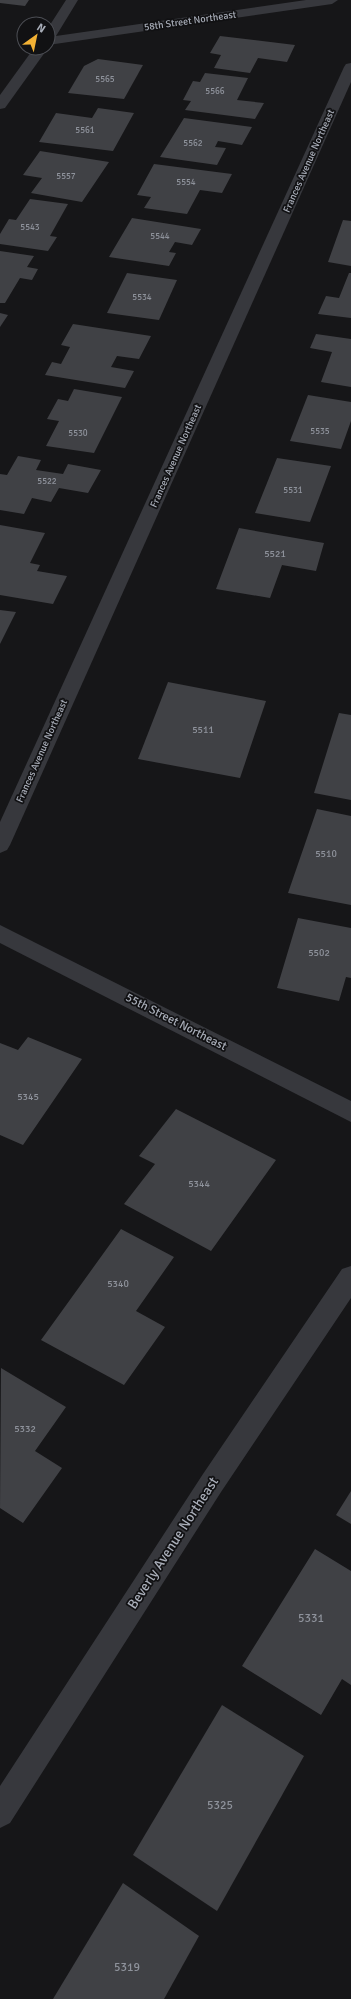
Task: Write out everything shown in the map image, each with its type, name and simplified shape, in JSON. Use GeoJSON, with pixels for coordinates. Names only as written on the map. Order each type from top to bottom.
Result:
{"type":"FeatureCollection","features":[{"type":"Feature","properties":{"kind":"street"},"geometry":{"type":"LineString","coordinates":[[56,25],[72,0]]}},
{"type":"Feature","properties":{"kind":"street","name":"58th Street Northeast"},"geometry":{"type":"LineString","coordinates":[[56,40],[332,0]]}},
{"type":"Feature","properties":{"kind":"street"},"geometry":{"type":"LineString","coordinates":[[0,105],[35,56]]}},
{"type":"Feature","properties":{"kind":"street","name":"Frances Avenue Northeast"},"geometry":{"type":"LineString","coordinates":[[0,845],[351,67]]}},
{"type":"Feature","properties":{"kind":"street","name":"55th Street Northeast"},"geometry":{"type":"LineString","coordinates":[[0,933],[351,1112]]}},
{"type":"Feature","properties":{"kind":"street","name":"Beverly Avenue Northeast"},"geometry":{"type":"LineString","coordinates":[[0,1813],[212,1482],[351,1277]]}},
{"type":"Feature","properties":{"kind":"building"},"geometry":{"type":"Polygon","coordinates":[[[0,0],[29,0],[25,6],[0,3],[0,0]]]}},
{"type":"Feature","properties":{"kind":"building"},"geometry":{"type":"Polygon","coordinates":[[[220,36],[295,45],[287,62],[258,58],[250,73],[214,68],[221,55],[210,53],[220,36]]]}},
{"type":"Feature","properties":{"kind":"building"},"geometry":{"type":"Polygon","coordinates":[[[98,59],[143,65],[124,99],[68,93],[84,66],[98,59]]]}},
{"type":"Feature","properties":{"kind":"building"},"geometry":{"type":"Polygon","coordinates":[[[205,73],[248,78],[237,100],[264,103],[255,119],[185,110],[191,101],[183,100],[193,81],[200,82],[205,73]]]}},
{"type":"Feature","properties":{"kind":"building"},"geometry":{"type":"Polygon","coordinates":[[[98,108],[134,113],[113,151],[39,142],[56,113],[92,118],[98,108]]]}},
{"type":"Feature","properties":{"kind":"building"},"geometry":{"type":"Polygon","coordinates":[[[184,118],[252,127],[242,145],[218,141],[215,147],[226,148],[217,165],[160,157],[184,118]]]}},
{"type":"Feature","properties":{"kind":"building"},"geometry":{"type":"Polygon","coordinates":[[[40,151],[109,162],[82,202],[31,193],[42,178],[23,175],[40,151]]]}},
{"type":"Feature","properties":{"kind":"building"},"geometry":{"type":"Polygon","coordinates":[[[154,164],[232,174],[222,193],[200,190],[187,214],[144,208],[151,197],[137,195],[154,164]]]}},
{"type":"Feature","properties":{"kind":"building"},"geometry":{"type":"Polygon","coordinates":[[[30,199],[68,204],[50,236],[57,237],[48,251],[0,244],[0,234],[9,219],[16,220],[30,199]]]}},
{"type":"Feature","properties":{"kind":"building"},"geometry":{"type":"Polygon","coordinates":[[[132,218],[201,229],[192,245],[175,242],[169,252],[176,253],[169,266],[109,257],[132,218]]]}},
{"type":"Feature","properties":{"kind":"building"},"geometry":{"type":"Polygon","coordinates":[[[343,220],[351,221],[351,266],[328,262],[343,220]]]}},
{"type":"Feature","properties":{"kind":"building"},"geometry":{"type":"Polygon","coordinates":[[[0,251],[34,256],[27,267],[38,269],[32,280],[20,278],[5,303],[0,303],[0,251]]]}},
{"type":"Feature","properties":{"kind":"building"},"geometry":{"type":"Polygon","coordinates":[[[127,273],[177,280],[159,320],[107,313],[127,273]]]}},
{"type":"Feature","properties":{"kind":"building"},"geometry":{"type":"Polygon","coordinates":[[[349,273],[351,273],[351,318],[318,314],[326,296],[339,298],[349,273]]]}},
{"type":"Feature","properties":{"kind":"building"},"geometry":{"type":"Polygon","coordinates":[[[0,313],[8,315],[0,327],[0,313]]]}},
{"type":"Feature","properties":{"kind":"building"},"geometry":{"type":"Polygon","coordinates":[[[73,324],[151,336],[139,359],[117,356],[111,367],[134,371],[125,388],[45,375],[52,362],[61,364],[70,347],[61,345],[73,324]]]}},
{"type":"Feature","properties":{"kind":"building"},"geometry":{"type":"Polygon","coordinates":[[[316,334],[351,339],[351,387],[321,382],[332,352],[310,348],[316,334]]]}},
{"type":"Feature","properties":{"kind":"building"},"geometry":{"type":"Polygon","coordinates":[[[74,389],[122,397],[94,453],[46,446],[59,421],[47,419],[58,399],[68,401],[74,389]]]}},
{"type":"Feature","properties":{"kind":"building"},"geometry":{"type":"Polygon","coordinates":[[[308,395],[351,402],[351,421],[341,449],[290,441],[308,395]]]}},
{"type":"Feature","properties":{"kind":"building"},"geometry":{"type":"Polygon","coordinates":[[[18,456],[41,460],[36,470],[63,474],[68,464],[101,470],[88,493],[59,488],[51,502],[32,498],[24,514],[0,510],[0,474],[7,475],[18,456]]]}},
{"type":"Feature","properties":{"kind":"building"},"geometry":{"type":"Polygon","coordinates":[[[277,458],[331,466],[310,522],[255,513],[277,458]]]}},
{"type":"Feature","properties":{"kind":"building"},"geometry":{"type":"Polygon","coordinates":[[[0,525],[45,533],[30,563],[40,565],[37,571],[67,576],[53,604],[0,595],[0,525]]]}},
{"type":"Feature","properties":{"kind":"building"},"geometry":{"type":"Polygon","coordinates":[[[239,528],[324,543],[316,571],[282,565],[270,598],[216,589],[239,528]]]}},
{"type":"Feature","properties":{"kind":"building"},"geometry":{"type":"Polygon","coordinates":[[[0,610],[16,612],[0,644],[0,610]]]}},
{"type":"Feature","properties":{"kind":"building"},"geometry":{"type":"Polygon","coordinates":[[[168,682],[266,701],[240,778],[138,759],[168,682]]]}},
{"type":"Feature","properties":{"kind":"building"},"geometry":{"type":"Polygon","coordinates":[[[339,713],[351,715],[351,800],[314,793],[339,713]]]}},
{"type":"Feature","properties":{"kind":"building"},"geometry":{"type":"Polygon","coordinates":[[[317,809],[351,816],[351,905],[288,893],[317,809]]]}},
{"type":"Feature","properties":{"kind":"building"},"geometry":{"type":"Polygon","coordinates":[[[298,918],[351,928],[351,978],[346,977],[339,1001],[277,988],[298,918]]]}},
{"type":"Feature","properties":{"kind":"building"},"geometry":{"type":"Polygon","coordinates":[[[28,1037],[82,1059],[23,1145],[0,1135],[0,1043],[18,1050],[28,1037]]]}},
{"type":"Feature","properties":{"kind":"building"},"geometry":{"type":"Polygon","coordinates":[[[176,1109],[276,1160],[211,1251],[124,1204],[155,1164],[139,1156],[176,1109]]]}},
{"type":"Feature","properties":{"kind":"building"},"geometry":{"type":"Polygon","coordinates":[[[121,1229],[174,1257],[136,1311],[165,1327],[124,1385],[41,1340],[121,1229]]]}},
{"type":"Feature","properties":{"kind":"building"},"geometry":{"type":"Polygon","coordinates":[[[1,1368],[66,1407],[35,1451],[62,1468],[23,1523],[0,1508],[1,1368]]]}},
{"type":"Feature","properties":{"kind":"building"},"geometry":{"type":"Polygon","coordinates":[[[351,1491],[351,1524],[336,1515],[351,1491]]]}},
{"type":"Feature","properties":{"kind":"building"},"geometry":{"type":"Polygon","coordinates":[[[315,1549],[351,1571],[351,1685],[342,1679],[321,1715],[242,1666],[315,1549]]]}},
{"type":"Feature","properties":{"kind":"building"},"geometry":{"type":"Polygon","coordinates":[[[222,1705],[304,1756],[217,1911],[133,1855],[222,1705]]]}},
{"type":"Feature","properties":{"kind":"building"},"geometry":{"type":"Polygon","coordinates":[[[123,1883],[199,1936],[164,1999],[53,1999],[123,1883]]]}}]}
